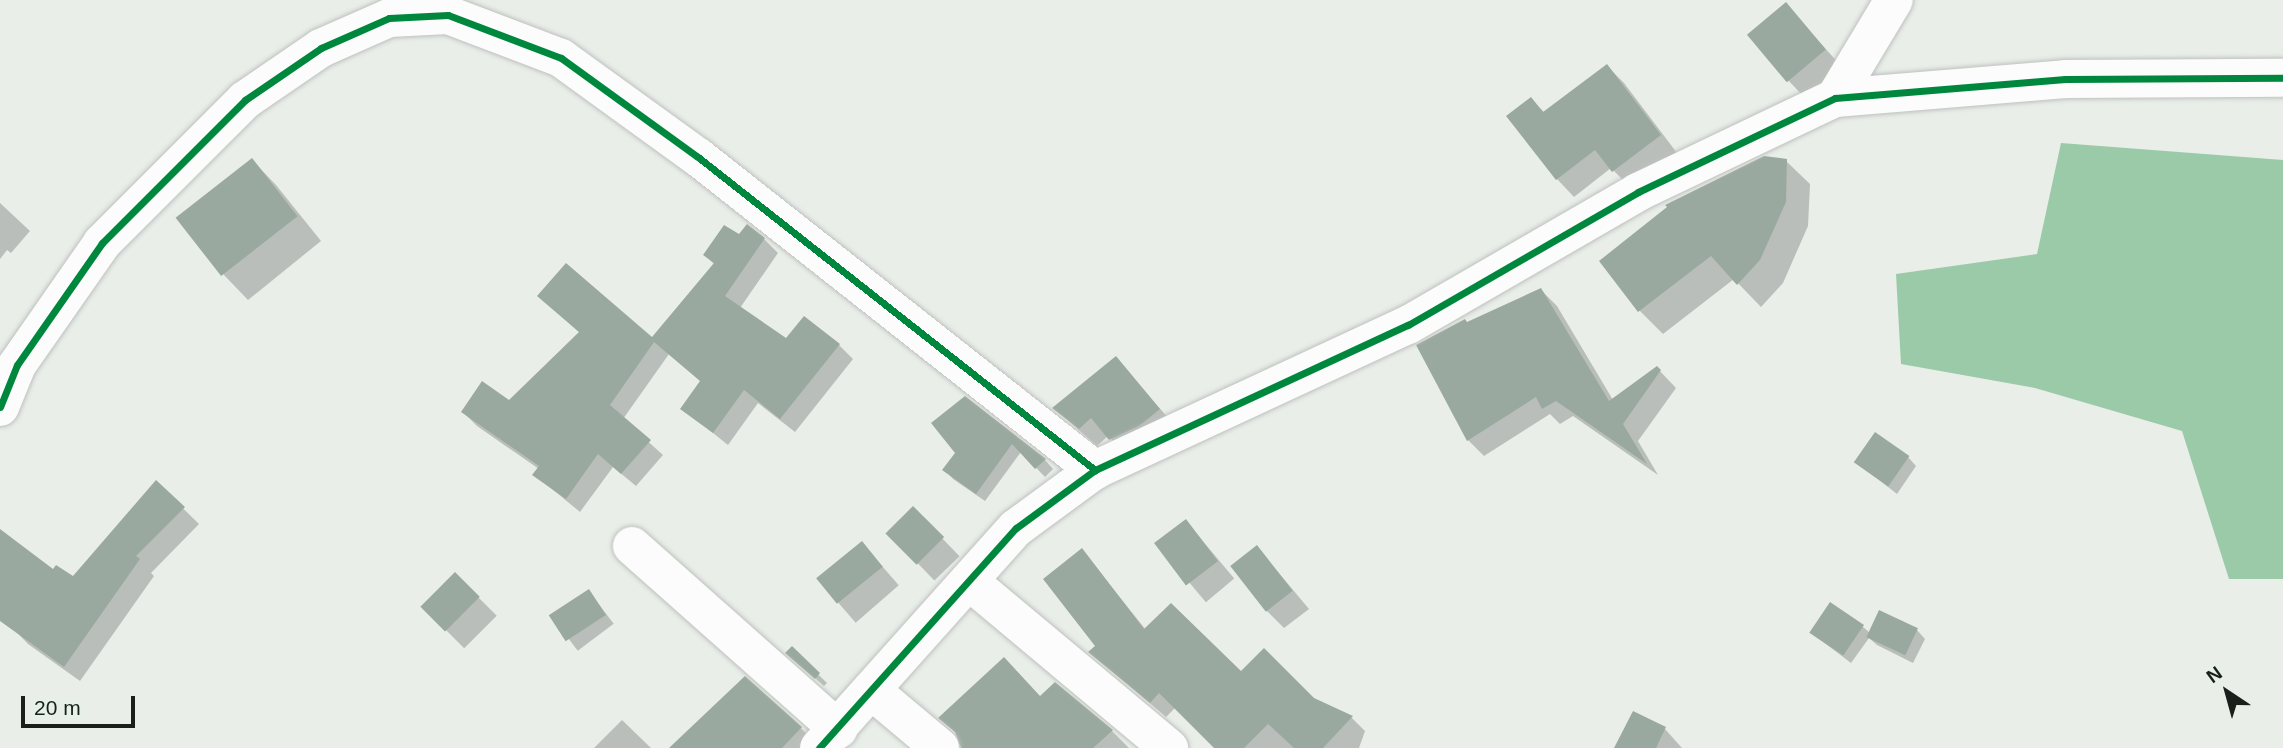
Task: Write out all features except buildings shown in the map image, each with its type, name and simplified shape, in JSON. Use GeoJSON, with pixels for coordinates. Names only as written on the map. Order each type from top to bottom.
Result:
{"type":"FeatureCollection","features":[{"type":"Feature","properties":{"kind":"street"},"geometry":{"type":"LineString","coordinates":[[1835,98],[1894,0]]}},
{"type":"Feature","properties":{"kind":"street"},"geometry":{"type":"LineString","coordinates":[[0,407],[17,365],[102,243],[246,100],[321,48],[389,18],[448,15],[561,58],[698,158],[1095,470]]}},
{"type":"Feature","properties":{"kind":"street"},"geometry":{"type":"LineString","coordinates":[[632,546],[829,738],[1016,528],[1095,470],[1165,440],[1408,325],[1638,192],[1835,98],[2064,79],[2283,79]]}},
{"type":"Feature","properties":{"kind":"street"},"geometry":{"type":"LineString","coordinates":[[969,581],[1169,748]]}},
{"type":"Feature","properties":{"kind":"street"},"geometry":{"type":"LineString","coordinates":[[871,690],[940,748]]}},
{"type":"Feature","properties":{"kind":"shaded area"},"geometry":{"type":"Polygon","coordinates":[[[2061,143],[2283,160],[2283,579],[2229,579],[2182,431],[2035,388],[1901,364],[1896,274],[2037,254],[2061,143]]]}},
{"type":"Feature","properties":{"kind":"cycle path"},"geometry":{"type":"LineString","coordinates":[[0,407],[17,365],[102,243],[245,100],[321,48],[389,18],[448,15],[561,58],[698,157],[1095,470]]}},
{"type":"Feature","properties":{"kind":"cycle path"},"geometry":{"type":"LineString","coordinates":[[819,748],[1016,528],[1095,470],[1408,325],[1638,192],[1835,98],[2065,79],[2283,78]]}}]}
